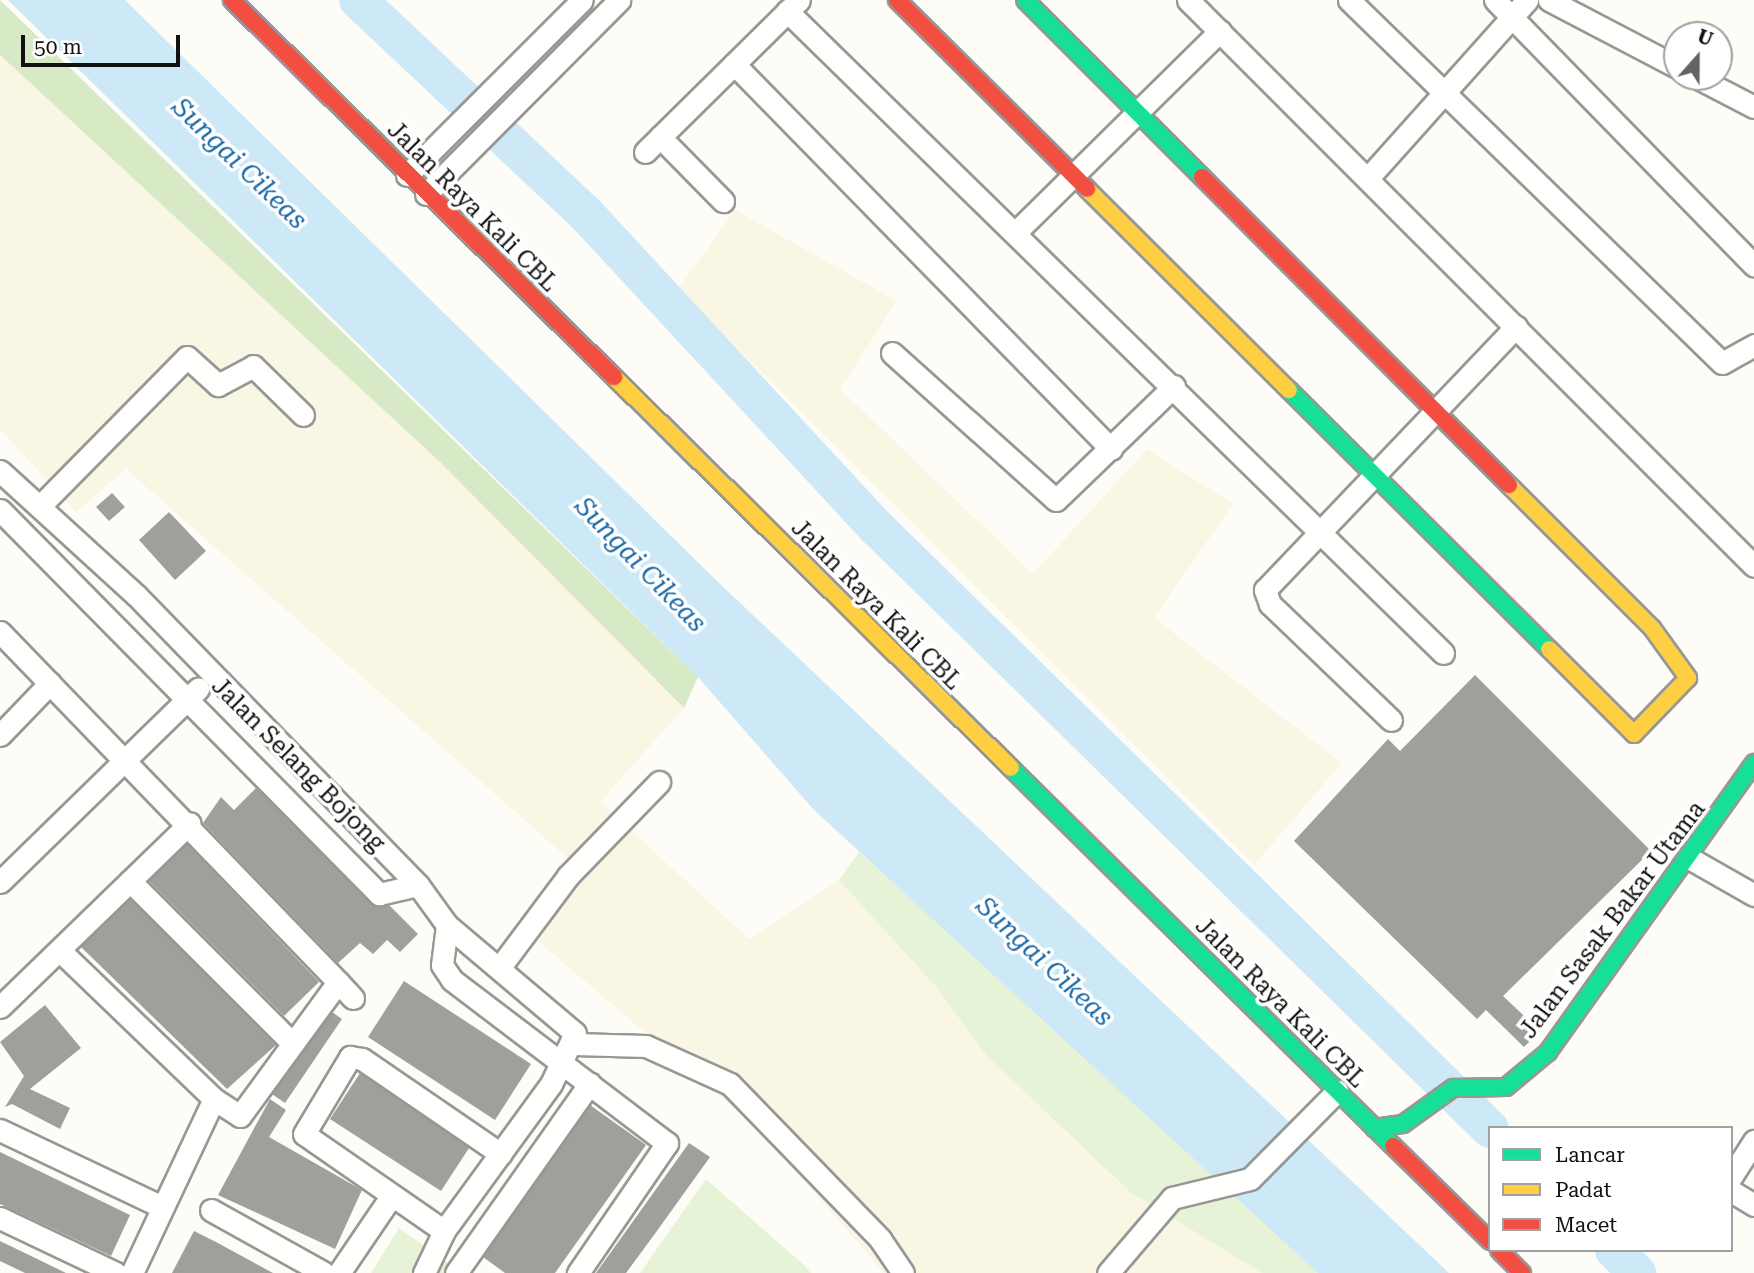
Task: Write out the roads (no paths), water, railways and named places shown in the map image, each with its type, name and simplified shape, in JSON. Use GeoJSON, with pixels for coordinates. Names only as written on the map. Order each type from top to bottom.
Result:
{"type":"FeatureCollection","features":[{"type":"Feature","properties":{"kind":"main road","name":"Jalan Raya Kali CBL"},"geometry":{"type":"LineString","coordinates":[[232,0],[1329,1096],[1374,1128],[1488,1239]]}},
{"type":"Feature","properties":{"kind":"main road"},"geometry":{"type":"LineString","coordinates":[[897,0],[1634,734],[1688,678],[1652,628],[1436,407],[1025,0]]}},
{"type":"Feature","properties":{"kind":"main road","name":"Jalan Sasak Bakar Utama"},"geometry":{"type":"LineString","coordinates":[[1374,1128],[1403,1125],[1453,1088],[1506,1087],[1548,1052],[1691,859],[1754,763]]}},
{"type":"Feature","properties":{"kind":"main road"},"geometry":{"type":"LineString","coordinates":[[1501,1252],[1522,1273]]}},
{"type":"Feature","properties":{"kind":"street"},"geometry":{"type":"LineString","coordinates":[[407,175],[582,0]]}},
{"type":"Feature","properties":{"kind":"street"},"geometry":{"type":"LineString","coordinates":[[426,194],[619,0]]}},
{"type":"Feature","properties":{"kind":"street"},"geometry":{"type":"LineString","coordinates":[[1188,0],[1754,566]]}},
{"type":"Feature","properties":{"kind":"street"},"geometry":{"type":"LineString","coordinates":[[1349,0],[1445,98],[1722,363],[1754,345]]}},
{"type":"Feature","properties":{"kind":"street"},"geometry":{"type":"LineString","coordinates":[[1495,0],[1754,265]]}},
{"type":"Feature","properties":{"kind":"street"},"geometry":{"type":"LineString","coordinates":[[1368,178],[1445,98],[1515,19],[1527,0]]}},
{"type":"Feature","properties":{"kind":"street"},"geometry":{"type":"LineString","coordinates":[[1549,0],[1663,60]]}},
{"type":"Feature","properties":{"kind":"street"},"geometry":{"type":"LineString","coordinates":[[645,152],[793,6],[1443,653]]}},
{"type":"Feature","properties":{"kind":"street"},"geometry":{"type":"LineString","coordinates":[[1017,231],[1136,110],[1220,32]]}},
{"type":"Feature","properties":{"kind":"street"},"geometry":{"type":"LineString","coordinates":[[540,43],[558,61]]}},
{"type":"Feature","properties":{"kind":"street"},"geometry":{"type":"LineString","coordinates":[[734,64],[1111,449]]}},
{"type":"Feature","properties":{"kind":"street"},"geometry":{"type":"LineString","coordinates":[[1723,91],[1754,107]]}},
{"type":"Feature","properties":{"kind":"street"},"geometry":{"type":"LineString","coordinates":[[660,136],[723,201]]}},
{"type":"Feature","properties":{"kind":"street"},"geometry":{"type":"LineString","coordinates":[[1391,720],[1265,599],[1268,585],[1372,473],[1516,326]]}},
{"type":"Feature","properties":{"kind":"street"},"geometry":{"type":"LineString","coordinates":[[892,353],[1052,499],[1062,500],[1174,386]]}},
{"type":"Feature","properties":{"kind":"street"},"geometry":{"type":"LineString","coordinates":[[41,505],[187,357],[218,386],[253,366],[303,415]]}},
{"type":"Feature","properties":{"kind":"street","name":"Jalan Selang Bojong"},"geometry":{"type":"LineString","coordinates":[[0,471],[41,505],[418,885],[447,925],[573,1029],[574,1044]]}},
{"type":"Feature","properties":{"kind":"street"},"geometry":{"type":"LineString","coordinates":[[0,510],[190,697],[379,894],[387,898],[418,885]]}},
{"type":"Feature","properties":{"kind":"street"},"geometry":{"type":"LineString","coordinates":[[0,632],[190,823],[354,998]]}},
{"type":"Feature","properties":{"kind":"street"},"geometry":{"type":"LineString","coordinates":[[0,882],[209,677]]}},
{"type":"Feature","properties":{"kind":"street"},"geometry":{"type":"LineString","coordinates":[[0,734],[50,683]]}},
{"type":"Feature","properties":{"kind":"street"},"geometry":{"type":"LineString","coordinates":[[500,967],[568,876],[659,782]]}},
{"type":"Feature","properties":{"kind":"street"},"geometry":{"type":"LineString","coordinates":[[0,1007],[190,823]]}},
{"type":"Feature","properties":{"kind":"street"},"geometry":{"type":"LineString","coordinates":[[1691,859],[1754,895]]}},
{"type":"Feature","properties":{"kind":"street"},"geometry":{"type":"LineString","coordinates":[[131,881],[292,1043]]}},
{"type":"Feature","properties":{"kind":"street"},"geometry":{"type":"LineString","coordinates":[[447,925],[444,972],[667,1143],[578,1273]]}},
{"type":"Feature","properties":{"kind":"street"},"geometry":{"type":"LineString","coordinates":[[59,950],[214,1099],[245,1116],[292,1043],[338,982]]}},
{"type":"Feature","properties":{"kind":"street"},"geometry":{"type":"LineString","coordinates":[[464,1270],[577,1073],[574,1044],[646,1046],[730,1084],[880,1239],[903,1273]]}},
{"type":"Feature","properties":{"kind":"street"},"geometry":{"type":"LineString","coordinates":[[444,1231],[390,1198],[302,1130],[354,1055],[501,1154]]}},
{"type":"Feature","properties":{"kind":"street"},"geometry":{"type":"LineString","coordinates":[[430,1269],[444,1231],[501,1154],[577,1073]]}},
{"type":"Feature","properties":{"kind":"street"},"geometry":{"type":"LineString","coordinates":[[1108,1273],[1171,1198],[1250,1179],[1329,1096]]}},
{"type":"Feature","properties":{"kind":"street"},"geometry":{"type":"LineString","coordinates":[[132,1273],[214,1099]]}},
{"type":"Feature","properties":{"kind":"street"},"geometry":{"type":"LineString","coordinates":[[0,1130],[162,1207]]}},
{"type":"Feature","properties":{"kind":"street"},"geometry":{"type":"LineString","coordinates":[[1733,1174],[1754,1141]]}},
{"type":"Feature","properties":{"kind":"street"},"geometry":{"type":"LineString","coordinates":[[1733,1192],[1754,1205]]}},
{"type":"Feature","properties":{"kind":"street"},"geometry":{"type":"LineString","coordinates":[[339,1273],[390,1198]]}},
{"type":"Feature","properties":{"kind":"street"},"geometry":{"type":"LineString","coordinates":[[211,1210],[324,1273]]}},
{"type":"Feature","properties":{"kind":"street"},"geometry":{"type":"LineString","coordinates":[[0,1218],[116,1273]]}},
{"type":"Feature","properties":{"kind":"water","name":"Sungai Cikeas"},"geometry":{"type":"Polygon","coordinates":[[[8,0],[125,0],[718,582],[1449,1273],[1318,1273],[814,810],[698,677],[8,0]]]}},
{"type":"Feature","properties":{"kind":"waterway"},"geometry":{"type":"LineString","coordinates":[[358,0],[585,213],[877,528],[1488,1127]]}},
{"type":"Feature","properties":{"kind":"waterway"},"geometry":{"type":"LineString","coordinates":[[1616,1252],[1637,1273]]}}]}
